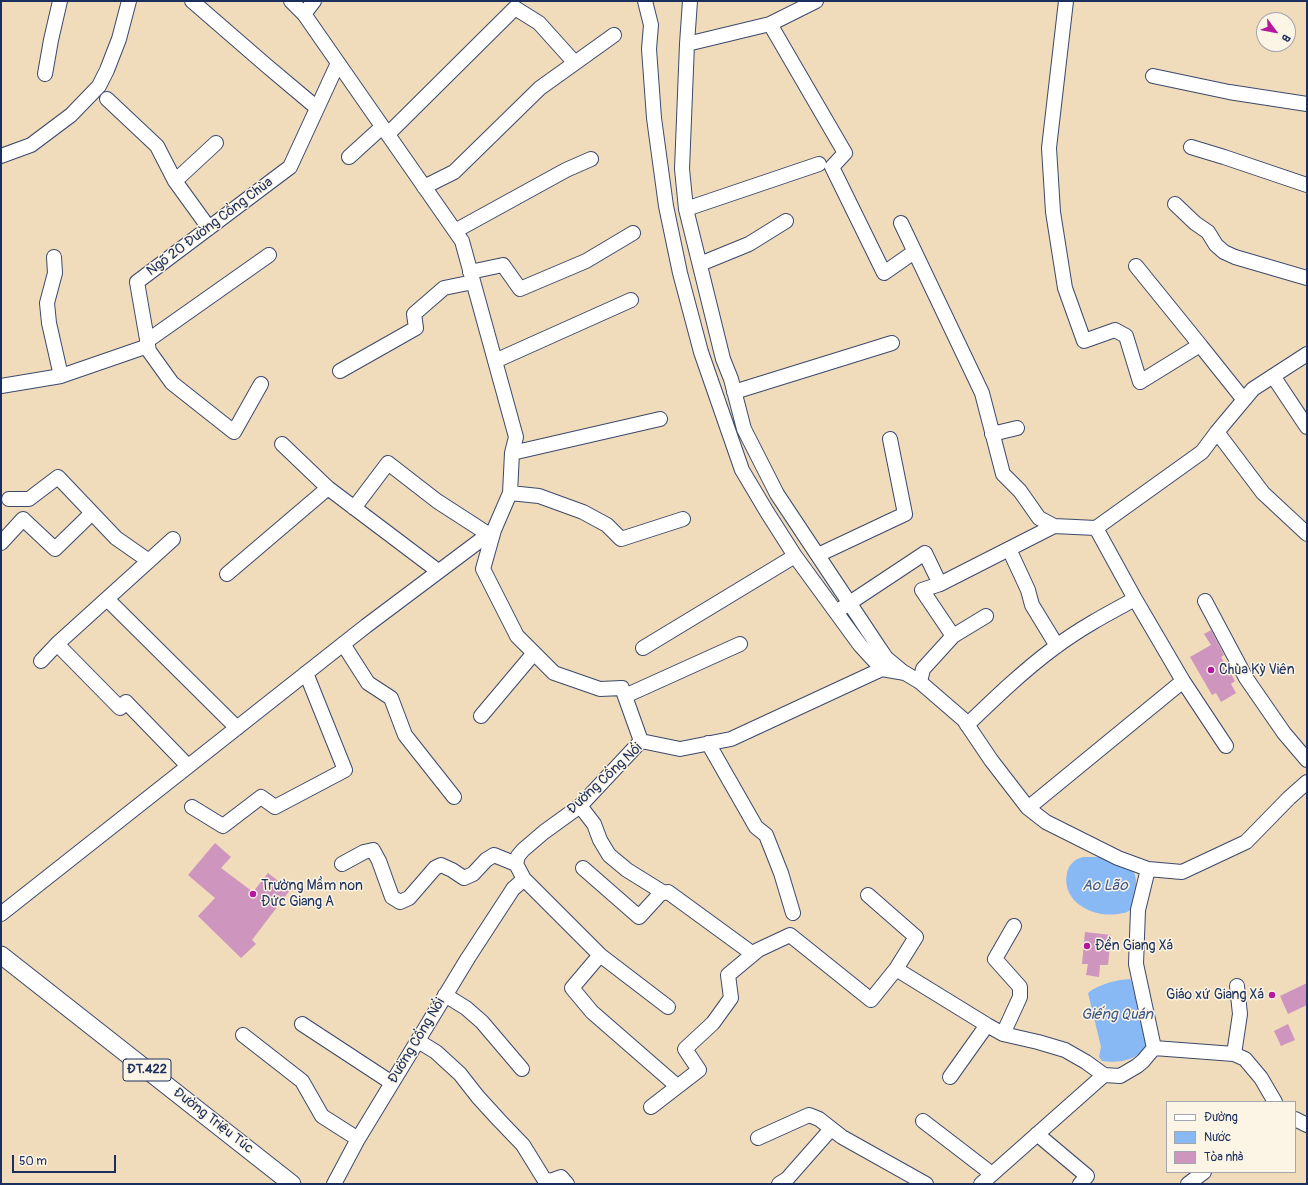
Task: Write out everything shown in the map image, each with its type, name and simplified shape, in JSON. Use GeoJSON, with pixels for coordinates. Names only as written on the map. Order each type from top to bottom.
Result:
{"type":"FeatureCollection","features":[{"type":"Feature","properties":{"kind":"main road","name":"Đường Triệu Túc"},"geometry":{"type":"LineString","coordinates":[[1,955],[292,1184]]}},
{"type":"Feature","properties":{"kind":"street"},"geometry":{"type":"LineString","coordinates":[[45,74],[60,1]]}},
{"type":"Feature","properties":{"kind":"street"},"geometry":{"type":"LineString","coordinates":[[1,156],[30,145],[71,115],[99,86],[119,39],[130,1]]}},
{"type":"Feature","properties":{"kind":"street"},"geometry":{"type":"LineString","coordinates":[[192,1],[317,108]]}},
{"type":"Feature","properties":{"kind":"street"},"geometry":{"type":"LineString","coordinates":[[291,1],[304,14],[462,241],[516,437],[512,453],[510,493],[491,532],[483,569],[518,636],[554,672],[600,689],[622,688],[641,741]]}},
{"type":"Feature","properties":{"kind":"street"},"geometry":{"type":"LineString","coordinates":[[304,14],[314,1]]}},
{"type":"Feature","properties":{"kind":"street"},"geometry":{"type":"LineString","coordinates":[[645,1],[651,25],[649,57],[654,118],[666,206],[680,273],[701,352],[742,470],[795,556],[860,645],[882,669],[904,673]]}},
{"type":"Feature","properties":{"kind":"street"},"geometry":{"type":"LineString","coordinates":[[690,1],[682,169],[686,209],[722,359],[731,380],[744,429],[778,494],[886,658],[904,673],[920,682],[964,720],[991,760],[1028,808],[1046,822],[1118,858],[1148,869],[1182,872],[1246,842],[1289,798],[1307,782]]}},
{"type":"Feature","properties":{"kind":"street"},"geometry":{"type":"LineString","coordinates":[[687,44],[770,24],[816,1]]}},
{"type":"Feature","properties":{"kind":"street"},"geometry":{"type":"LineString","coordinates":[[1066,1],[1049,148],[1053,212],[1065,288],[1084,341],[1115,330],[1126,336],[1140,382],[1200,345]]}},
{"type":"Feature","properties":{"kind":"street"},"geometry":{"type":"LineString","coordinates":[[350,157],[385,131],[511,5],[539,23],[575,63]]}},
{"type":"Feature","properties":{"kind":"street"},"geometry":{"type":"LineString","coordinates":[[770,24],[845,153],[832,167],[884,273],[914,252]]}},
{"type":"Feature","properties":{"kind":"street"},"geometry":{"type":"LineString","coordinates":[[424,188],[454,172],[540,88],[614,35]]}},
{"type":"Feature","properties":{"kind":"street","name":"Ngõ 20 Đường Cổng Chùa"},"geometry":{"type":"LineString","coordinates":[[262,384],[234,432],[172,383],[149,351],[137,282],[290,167],[338,63]]}},
{"type":"Feature","properties":{"kind":"street"},"geometry":{"type":"LineString","coordinates":[[1153,76],[1229,92],[1307,104]]}},
{"type":"Feature","properties":{"kind":"street"},"geometry":{"type":"LineString","coordinates":[[107,99],[157,146],[175,181],[209,228]]}},
{"type":"Feature","properties":{"kind":"street"},"geometry":{"type":"LineString","coordinates":[[175,181],[216,143]]}},
{"type":"Feature","properties":{"kind":"street"},"geometry":{"type":"LineString","coordinates":[[1190,147],[1224,156],[1307,185]]}},
{"type":"Feature","properties":{"kind":"street"},"geometry":{"type":"LineString","coordinates":[[455,231],[566,170],[591,159]]}},
{"type":"Feature","properties":{"kind":"street"},"geometry":{"type":"LineString","coordinates":[[686,209],[819,164]]}},
{"type":"Feature","properties":{"kind":"street"},"geometry":{"type":"LineString","coordinates":[[1175,204],[1195,223],[1208,232],[1216,245],[1224,252],[1235,257],[1307,278]]}},
{"type":"Feature","properties":{"kind":"street"},"geometry":{"type":"LineString","coordinates":[[700,264],[749,244],[786,221]]}},
{"type":"Feature","properties":{"kind":"street"},"geometry":{"type":"LineString","coordinates":[[901,223],[982,392],[1003,474],[1020,491],[1039,518],[1054,526],[1096,528],[1202,452],[1252,389],[1307,354]]}},
{"type":"Feature","properties":{"kind":"street"},"geometry":{"type":"LineString","coordinates":[[340,371],[416,328],[414,314],[444,288],[503,265],[520,289],[586,261],[633,233]]}},
{"type":"Feature","properties":{"kind":"street"},"geometry":{"type":"LineString","coordinates":[[1,386],[61,376],[147,343],[269,256]]}},
{"type":"Feature","properties":{"kind":"street"},"geometry":{"type":"LineString","coordinates":[[54,257],[55,273],[47,303],[49,323],[61,376]]}},
{"type":"Feature","properties":{"kind":"street"},"geometry":{"type":"LineString","coordinates":[[1136,266],[1244,400]]}},
{"type":"Feature","properties":{"kind":"street"},"geometry":{"type":"LineString","coordinates":[[495,361],[631,300]]}},
{"type":"Feature","properties":{"kind":"street"},"geometry":{"type":"LineString","coordinates":[[734,392],[892,343]]}},
{"type":"Feature","properties":{"kind":"street"},"geometry":{"type":"LineString","coordinates":[[1273,376],[1307,427]]}},
{"type":"Feature","properties":{"kind":"street"},"geometry":{"type":"LineString","coordinates":[[512,453],[660,419]]}},
{"type":"Feature","properties":{"kind":"street"},"geometry":{"type":"LineString","coordinates":[[992,434],[1018,428]]}},
{"type":"Feature","properties":{"kind":"street"},"geometry":{"type":"LineString","coordinates":[[1217,432],[1263,493],[1307,534]]}},
{"type":"Feature","properties":{"kind":"street"},"geometry":{"type":"LineString","coordinates":[[818,555],[910,516],[890,439]]}},
{"type":"Feature","properties":{"kind":"street"},"geometry":{"type":"LineString","coordinates":[[282,444],[328,488],[438,571]]}},
{"type":"Feature","properties":{"kind":"street"},"geometry":{"type":"LineString","coordinates":[[354,508],[388,463],[437,501],[491,532]]}},
{"type":"Feature","properties":{"kind":"street"},"geometry":{"type":"LineString","coordinates":[[9,499],[29,498],[58,477],[116,538],[149,561]]}},
{"type":"Feature","properties":{"kind":"street"},"geometry":{"type":"LineString","coordinates":[[227,574],[328,488]]}},
{"type":"Feature","properties":{"kind":"street"},"geometry":{"type":"LineString","coordinates":[[510,493],[539,496],[583,512],[607,525],[621,539],[683,519]]}},
{"type":"Feature","properties":{"kind":"street"},"geometry":{"type":"LineString","coordinates":[[1,543],[23,519],[55,549],[92,513]]}},
{"type":"Feature","properties":{"kind":"street"},"geometry":{"type":"LineString","coordinates":[[953,636],[922,590],[940,584],[1054,526]]}},
{"type":"Feature","properties":{"kind":"street"},"geometry":{"type":"LineString","coordinates":[[1096,528],[1183,681],[1226,746]]}},
{"type":"Feature","properties":{"kind":"street"},"geometry":{"type":"LineString","coordinates":[[1,914],[343,644],[491,532]]}},
{"type":"Feature","properties":{"kind":"street"},"geometry":{"type":"LineString","coordinates":[[41,661],[57,644],[173,540]]}},
{"type":"Feature","properties":{"kind":"street"},"geometry":{"type":"LineString","coordinates":[[1009,549],[1028,590],[1032,605],[1057,646]]}},
{"type":"Feature","properties":{"kind":"street"},"geometry":{"type":"LineString","coordinates":[[837,612],[925,553],[940,584]]}},
{"type":"Feature","properties":{"kind":"street"},"geometry":{"type":"LineString","coordinates":[[643,648],[795,556]]}},
{"type":"Feature","properties":{"kind":"street"},"geometry":{"type":"LineString","coordinates":[[107,599],[237,728]]}},
{"type":"Feature","properties":{"kind":"street"},"geometry":{"type":"LineString","coordinates":[[967,725],[1001,693],[1057,646],[1097,619],[1135,599]]}},
{"type":"Feature","properties":{"kind":"street"},"geometry":{"type":"LineString","coordinates":[[1205,601],[1246,678],[1284,733],[1307,760]]}},
{"type":"Feature","properties":{"kind":"street"},"geometry":{"type":"LineString","coordinates":[[920,682],[923,669],[953,636],[986,616]]}},
{"type":"Feature","properties":{"kind":"street"},"geometry":{"type":"LineString","coordinates":[[57,644],[120,708],[126,702],[188,766]]}},
{"type":"Feature","properties":{"kind":"street"},"geometry":{"type":"LineString","coordinates":[[343,644],[368,683],[391,698],[405,735],[454,797]]}},
{"type":"Feature","properties":{"kind":"street"},"geometry":{"type":"LineString","coordinates":[[625,696],[740,644]]}},
{"type":"Feature","properties":{"kind":"street"},"geometry":{"type":"LineString","coordinates":[[481,716],[534,653]]}},
{"type":"Feature","properties":{"kind":"street","name":"Đường Cổng Nổi"},"geometry":{"type":"LineString","coordinates":[[516,864],[518,856],[523,850],[544,832],[580,806],[641,741],[680,749],[731,739],[882,669]]}},
{"type":"Feature","properties":{"kind":"street"},"geometry":{"type":"LineString","coordinates":[[192,807],[223,826],[261,797],[275,807],[345,770],[306,673]]}},
{"type":"Feature","properties":{"kind":"street"},"geometry":{"type":"LineString","coordinates":[[1028,808],[1183,681]]}},
{"type":"Feature","properties":{"kind":"street"},"geometry":{"type":"LineString","coordinates":[[708,743],[756,827],[766,835],[781,873],[793,913]]}},
{"type":"Feature","properties":{"kind":"street"},"geometry":{"type":"LineString","coordinates":[[580,806],[594,824],[600,840],[610,855],[627,870],[664,893]]}},
{"type":"Feature","properties":{"kind":"street"},"geometry":{"type":"LineString","coordinates":[[342,864],[364,852],[373,850],[379,861],[392,897],[400,902],[409,898],[435,868],[441,865],[464,878],[474,874],[486,860],[494,855],[516,864],[524,879],[600,955],[668,1007]]}},
{"type":"Feature","properties":{"kind":"street"},"geometry":{"type":"LineString","coordinates":[[583,868],[639,917],[660,894],[668,892],[753,954]]}},
{"type":"Feature","properties":{"kind":"street"},"geometry":{"type":"LineString","coordinates":[[896,969],[1003,1034],[1065,1050],[1086,1062],[1104,1075],[1120,1076],[1144,1061],[1154,1048],[1136,964],[1138,910],[1148,869]]}},
{"type":"Feature","properties":{"kind":"street","name":"Đường Cổng Nổi"},"geometry":{"type":"LineString","coordinates":[[334,1184],[358,1139],[468,958],[513,889],[524,879]]}},
{"type":"Feature","properties":{"kind":"street"},"geometry":{"type":"LineString","coordinates":[[651,1107],[699,1070],[685,1049],[713,1022],[731,998],[728,976],[758,950],[790,935],[872,1000],[896,969],[916,937],[868,895]]}},
{"type":"Feature","properties":{"kind":"street"},"geometry":{"type":"LineString","coordinates":[[1003,1034],[1020,997],[1020,987],[995,958],[1014,926]]}},
{"type":"Feature","properties":{"kind":"street"},"geometry":{"type":"LineString","coordinates":[[600,955],[572,988],[592,1012],[677,1086]]}},
{"type":"Feature","properties":{"kind":"street"},"geometry":{"type":"LineString","coordinates":[[1234,1054],[1240,1014],[1237,986]]}},
{"type":"Feature","properties":{"kind":"street"},"geometry":{"type":"LineString","coordinates":[[445,995],[466,1008],[482,1022],[522,1069]]}},
{"type":"Feature","properties":{"kind":"street"},"geometry":{"type":"LineString","coordinates":[[302,1024],[392,1083]]}},
{"type":"Feature","properties":{"kind":"street"},"geometry":{"type":"LineString","coordinates":[[950,1077],[987,1025]]}},
{"type":"Feature","properties":{"kind":"street"},"geometry":{"type":"LineString","coordinates":[[243,1035],[302,1081],[322,1116],[358,1139]]}},
{"type":"Feature","properties":{"kind":"street"},"geometry":{"type":"LineString","coordinates":[[418,1040],[436,1052],[460,1074],[499,1120],[523,1145],[544,1179],[550,1181],[561,1177],[567,1184]]}},
{"type":"Feature","properties":{"kind":"street"},"geometry":{"type":"LineString","coordinates":[[1154,1048],[1234,1054],[1245,1059],[1261,1078],[1273,1101]]}},
{"type":"Feature","properties":{"kind":"street"},"geometry":{"type":"LineString","coordinates":[[981,1184],[1104,1075]]}},
{"type":"Feature","properties":{"kind":"street"},"geometry":{"type":"LineString","coordinates":[[758,1138],[809,1114],[819,1119],[842,1137],[867,1152],[926,1184]]}},
{"type":"Feature","properties":{"kind":"street"},"geometry":{"type":"LineString","coordinates":[[1296,1120],[1307,1125]]}},
{"type":"Feature","properties":{"kind":"street"},"geometry":{"type":"LineString","coordinates":[[923,1121],[992,1174]]}},
{"type":"Feature","properties":{"kind":"street"},"geometry":{"type":"LineString","coordinates":[[786,1182],[831,1129]]}},
{"type":"Feature","properties":{"kind":"street"},"geometry":{"type":"LineString","coordinates":[[1037,1134],[1087,1176],[1080,1184]]}},
{"type":"Feature","properties":{"kind":"street"},"geometry":{"type":"LineString","coordinates":[[1188,1184],[1203,1173]]}},
{"type":"Feature","properties":{"kind":"water","name":"Ao Lão"},"geometry":{"type":"Polygon","coordinates":[[[1083,857],[1101,857],[1133,870],[1136,878],[1136,889],[1134,904],[1130,910],[1125,913],[1108,915],[1089,910],[1074,900],[1066,883],[1067,873],[1073,862],[1083,857]]]}},
{"type":"Feature","properties":{"kind":"water","name":"Giếng Quán"},"geometry":{"type":"Polygon","coordinates":[[[1130,979],[1147,1046],[1137,1055],[1127,1060],[1115,1062],[1102,1061],[1099,1057],[1101,1047],[1088,993],[1097,987],[1108,983],[1130,979]]]}},
{"type":"Feature","properties":{"kind":"building"},"geometry":{"type":"Polygon","coordinates":[[[1211,630],[1224,655],[1221,657],[1235,681],[1231,684],[1236,693],[1221,702],[1216,693],[1212,695],[1190,657],[1211,645],[1204,634],[1211,630]]]}},
{"type":"Feature","properties":{"kind":"building","name":"Trường Mầm non Đức Giang A"},"geometry":{"type":"Polygon","coordinates":[[[215,843],[231,857],[221,868],[253,892],[268,873],[290,890],[252,940],[256,944],[241,958],[198,916],[215,898],[188,875],[215,843]]]}},
{"type":"Feature","properties":{"kind":"building"},"geometry":{"type":"Polygon","coordinates":[[[1085,932],[1111,935],[1108,965],[1100,965],[1099,977],[1086,975],[1088,964],[1082,964],[1085,932]]]}},
{"type":"Feature","properties":{"kind":"building"},"geometry":{"type":"Polygon","coordinates":[[[1307,983],[1307,1005],[1288,1014],[1280,996],[1307,983]]]}},
{"type":"Feature","properties":{"kind":"building"},"geometry":{"type":"Polygon","coordinates":[[[1288,1024],[1295,1040],[1281,1046],[1274,1031],[1288,1024]]]}},
{"type":"Feature","properties":{"kind":"place","name":"Chùa Kỳ Viên"},"geometry":{"type":"Point","coordinates":[1211,670]}},
{"type":"Feature","properties":{"kind":"place","name":"Trường Mầm non Đức Giang A"},"geometry":{"type":"Point","coordinates":[253,894]}},
{"type":"Feature","properties":{"kind":"place","name":"Đền Giang Xá"},"geometry":{"type":"Point","coordinates":[1087,946]}},
{"type":"Feature","properties":{"kind":"place","name":"Giáo xứ Giang Xá"},"geometry":{"type":"Point","coordinates":[1272,995]}}]}
